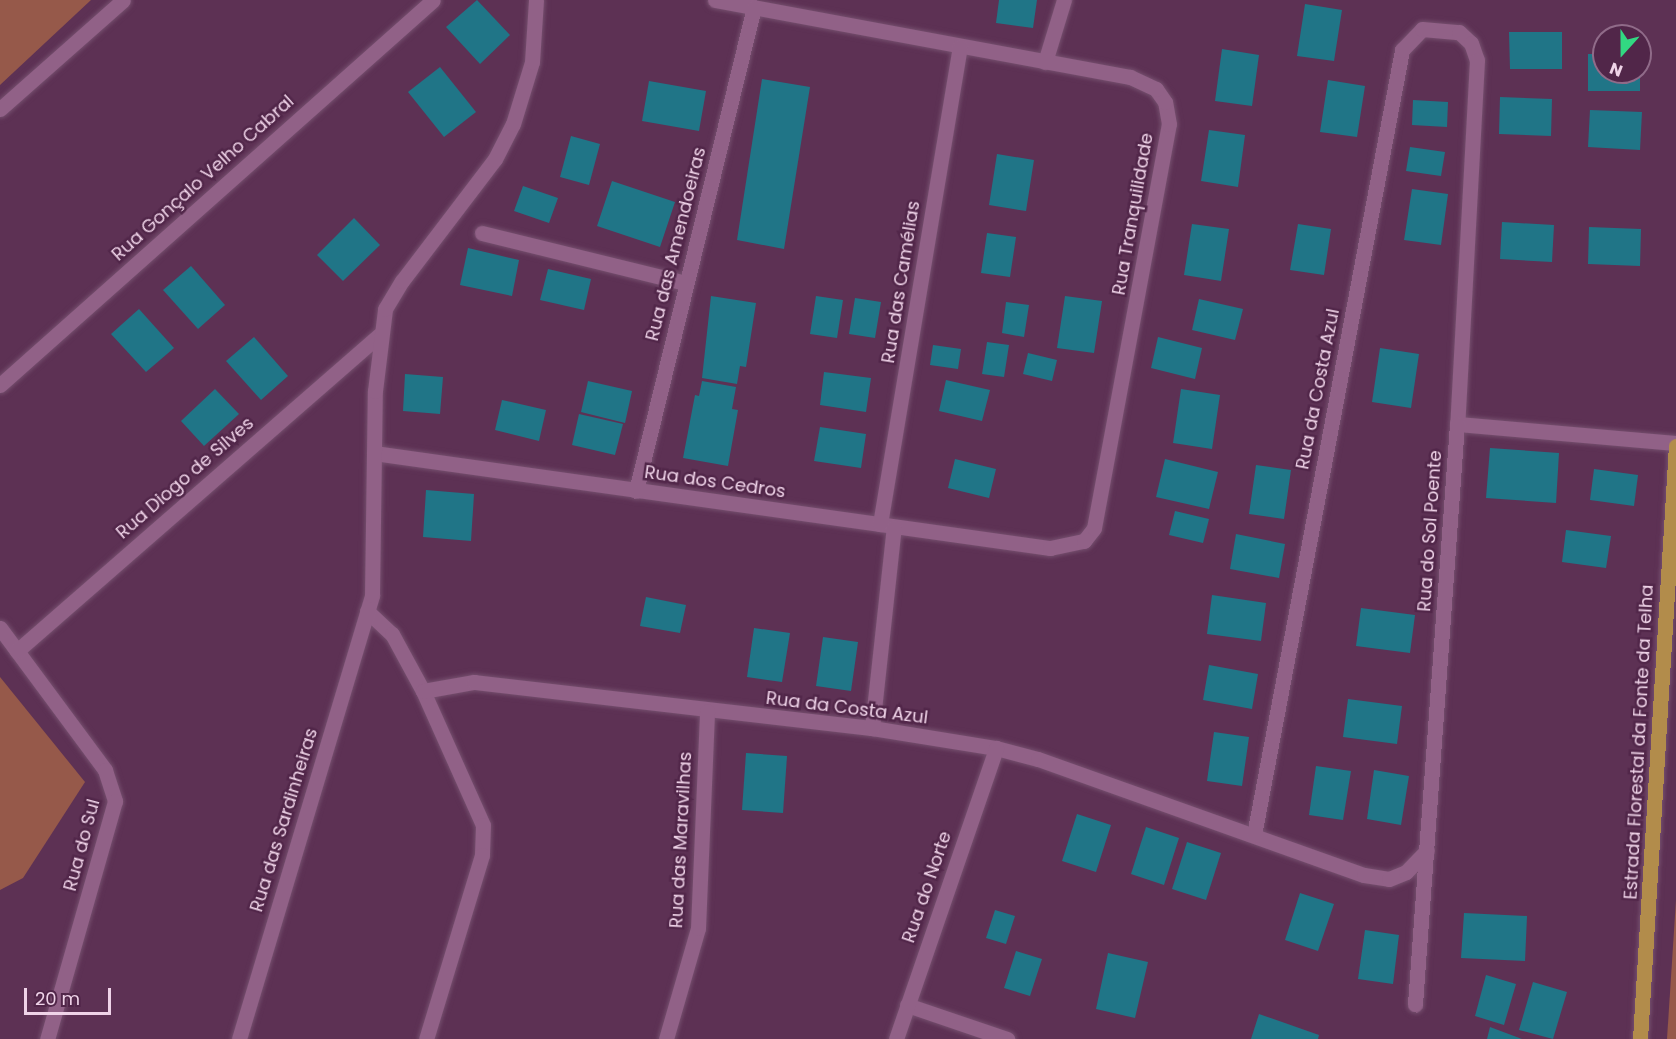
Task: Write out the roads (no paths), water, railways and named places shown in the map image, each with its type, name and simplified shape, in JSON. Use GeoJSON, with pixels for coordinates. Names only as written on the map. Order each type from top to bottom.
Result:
{"type":"FeatureCollection","features":[{"type":"Feature","properties":{"kind":"main road","name":"Estrada Florestal da Fonte da Telha"},"geometry":{"type":"LineString","coordinates":[[1640,1039],[1676,445]]}},
{"type":"Feature","properties":{"kind":"street"},"geometry":{"type":"LineString","coordinates":[[0,109],[123,0]]}},
{"type":"Feature","properties":{"kind":"street","name":"Rua Gonçalo Velho Cabral"},"geometry":{"type":"LineString","coordinates":[[0,385],[433,0]]}},
{"type":"Feature","properties":{"kind":"street","name":"Rua das Sardinheiras"},"geometry":{"type":"LineString","coordinates":[[239,1039],[367,611],[373,578],[374,453],[379,335],[385,309],[402,281],[495,159],[513,124],[532,62],[536,0]]}},
{"type":"Feature","properties":{"kind":"street","name":"Rua Tranquilidade"},"geometry":{"type":"LineString","coordinates":[[715,0],[1130,77],[1156,89],[1165,102],[1169,124],[1100,513],[1084,541],[1050,548]]}},
{"type":"Feature","properties":{"kind":"street"},"geometry":{"type":"LineString","coordinates":[[1045,62],[1065,0]]}},
{"type":"Feature","properties":{"kind":"street","name":"Rua das Amendoeiras"},"geometry":{"type":"LineString","coordinates":[[636,491],[754,6]]}},
{"type":"Feature","properties":{"kind":"street","name":"Rua da Costa Azul"},"geometry":{"type":"LineString","coordinates":[[1254,835],[1402,50],[1422,28],[1439,28],[1459,32],[1471,43],[1477,60]]}},
{"type":"Feature","properties":{"kind":"street","name":"Rua das Camélias"},"geometry":{"type":"LineString","coordinates":[[872,728],[887,526],[960,47]]}},
{"type":"Feature","properties":{"kind":"street","name":"Rua do Sol Poente"},"geometry":{"type":"LineString","coordinates":[[1415,1004],[1457,424],[1477,60]]}},
{"type":"Feature","properties":{"kind":"street"},"geometry":{"type":"LineString","coordinates":[[482,233],[686,283]]}},
{"type":"Feature","properties":{"kind":"street","name":"Rua Diogo de Silves"},"geometry":{"type":"LineString","coordinates":[[17,651],[379,335]]}},
{"type":"Feature","properties":{"kind":"street"},"geometry":{"type":"LineString","coordinates":[[1457,424],[1676,445]]}},
{"type":"Feature","properties":{"kind":"street","name":"Rua dos Cedros"},"geometry":{"type":"LineString","coordinates":[[374,453],[1050,548]]}},
{"type":"Feature","properties":{"kind":"street"},"geometry":{"type":"LineString","coordinates":[[367,611],[385,624],[423,691],[477,809],[485,841],[426,1039]]}},
{"type":"Feature","properties":{"kind":"street","name":"Rua do Sul"},"geometry":{"type":"LineString","coordinates":[[0,628],[105,770],[115,801],[47,1039]]}},
{"type":"Feature","properties":{"kind":"street","name":"Rua da Costa Azul"},"geometry":{"type":"LineString","coordinates":[[423,691],[474,682],[707,711],[872,728],[996,748],[1365,875],[1389,879],[1406,873],[1427,850]]}},
{"type":"Feature","properties":{"kind":"street","name":"Rua das Maravilhas"},"geometry":{"type":"LineString","coordinates":[[666,1039],[698,928],[707,711]]}},
{"type":"Feature","properties":{"kind":"street","name":"Rua do Norte"},"geometry":{"type":"LineString","coordinates":[[896,1039],[996,748]]}},
{"type":"Feature","properties":{"kind":"street"},"geometry":{"type":"LineString","coordinates":[[907,1005],[1007,1039]]}}]}
